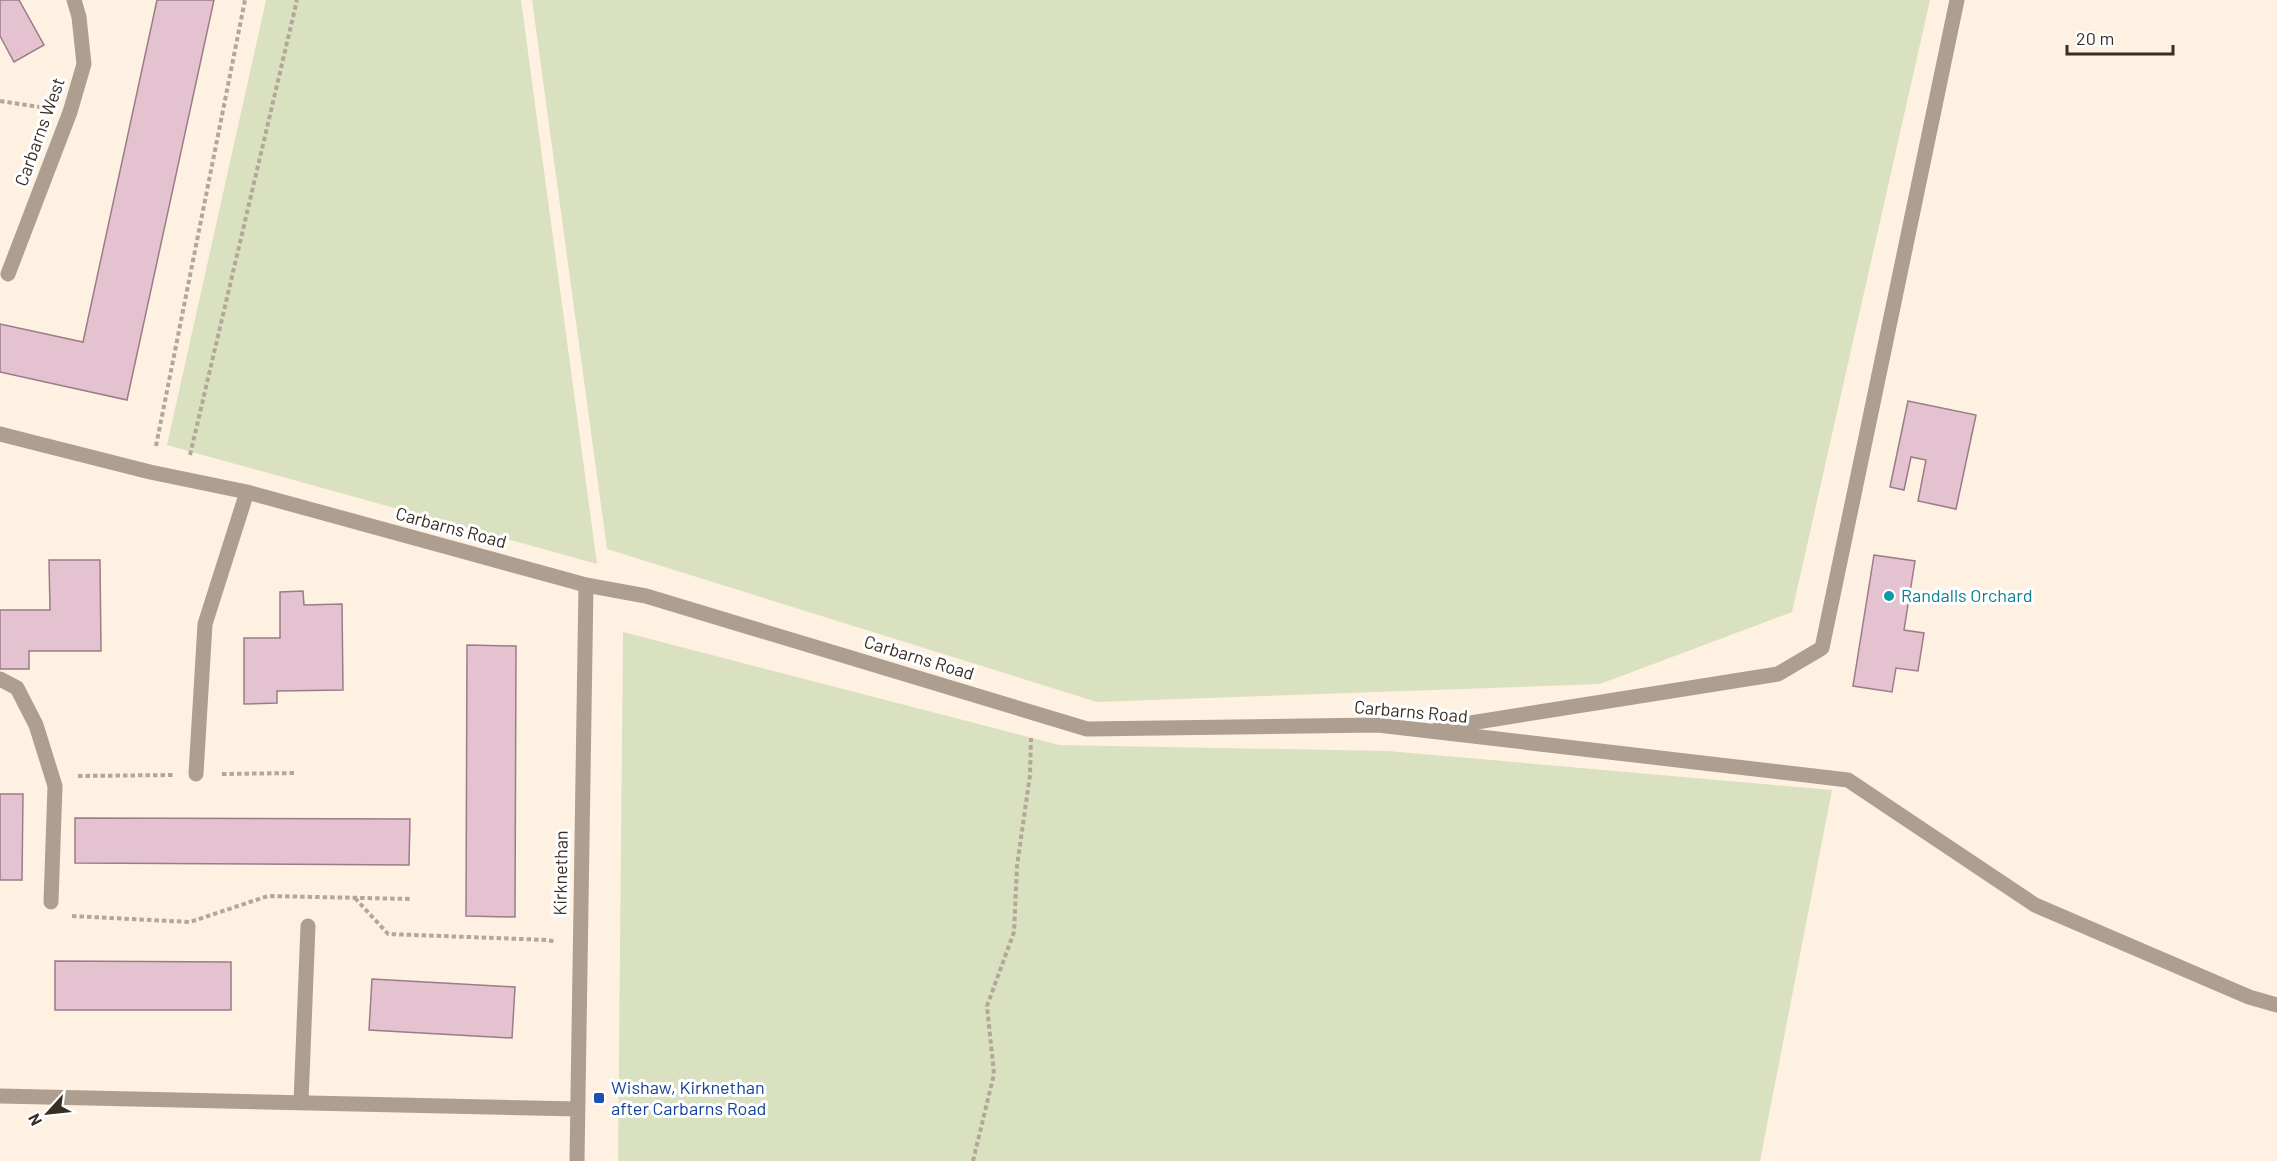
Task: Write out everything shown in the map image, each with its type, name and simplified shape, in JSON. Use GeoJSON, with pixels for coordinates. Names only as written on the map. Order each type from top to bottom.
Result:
{"type":"FeatureCollection","features":[{"type":"Feature","properties":{"kind":"street","name":"Carbarns West"},"geometry":{"type":"LineString","coordinates":[[8,274],[70,112],[84,64],[74,0]]}},
{"type":"Feature","properties":{"kind":"street"},"geometry":{"type":"LineString","coordinates":[[1421,730],[1778,674],[1822,648],[1957,0]]}},
{"type":"Feature","properties":{"kind":"street","name":"Carbarns Road"},"geometry":{"type":"LineString","coordinates":[[0,434],[184,480],[247,492],[586,585],[646,596],[1087,729],[1378,725],[1848,780],[2035,905],[2249,997],[2277,1005]]}},
{"type":"Feature","properties":{"kind":"street"},"geometry":{"type":"LineString","coordinates":[[196,774],[205,624],[247,492]]}},
{"type":"Feature","properties":{"kind":"street","name":"Kirknethan"},"geometry":{"type":"LineString","coordinates":[[577,1161],[586,585]]}},
{"type":"Feature","properties":{"kind":"street"},"geometry":{"type":"LineString","coordinates":[[0,679],[17,688],[31,716],[55,786],[51,902]]}},
{"type":"Feature","properties":{"kind":"street"},"geometry":{"type":"LineString","coordinates":[[301,1102],[308,926]]}},
{"type":"Feature","properties":{"kind":"street"},"geometry":{"type":"LineString","coordinates":[[0,1096],[578,1109]]}},
{"type":"Feature","properties":{"kind":"path"},"geometry":{"type":"LineString","coordinates":[[150,472],[245,0]]}},
{"type":"Feature","properties":{"kind":"path"},"geometry":{"type":"LineString","coordinates":[[184,480],[297,0]]}},
{"type":"Feature","properties":{"kind":"path"},"geometry":{"type":"LineString","coordinates":[[0,101],[70,112]]}},
{"type":"Feature","properties":{"kind":"path"},"geometry":{"type":"LineString","coordinates":[[974,1161],[994,1074],[987,1006],[1014,932],[1017,866],[1030,775],[1032,712]]}},
{"type":"Feature","properties":{"kind":"path"},"geometry":{"type":"LineString","coordinates":[[51,902],[60,916],[190,922],[268,896],[412,899]]}},
{"type":"Feature","properties":{"kind":"path"},"geometry":{"type":"LineString","coordinates":[[355,898],[388,934],[548,940],[580,948]]}},
{"type":"Feature","properties":{"kind":"green space"},"geometry":{"type":"Polygon","coordinates":[[[266,0],[521,0],[597,564],[167,445],[266,0]]]}},
{"type":"Feature","properties":{"kind":"green space"},"geometry":{"type":"Polygon","coordinates":[[[532,0],[1930,0],[1792,612],[1600,684],[1097,702],[607,549],[532,0]]]}},
{"type":"Feature","properties":{"kind":"green space"},"geometry":{"type":"Polygon","coordinates":[[[623,632],[1059,745],[1388,751],[1832,790],[1760,1161],[618,1161],[623,632]]]}},
{"type":"Feature","properties":{"kind":"building"},"geometry":{"type":"Polygon","coordinates":[[[0,0],[19,0],[44,45],[14,62],[0,36],[0,0]]]}},
{"type":"Feature","properties":{"kind":"building"},"geometry":{"type":"Polygon","coordinates":[[[157,0],[214,0],[127,400],[0,372],[0,324],[83,342],[157,0]]]}},
{"type":"Feature","properties":{"kind":"building"},"geometry":{"type":"Polygon","coordinates":[[[1908,401],[1976,415],[1956,509],[1918,501],[1926,460],[1911,457],[1904,490],[1890,487],[1908,401]]]}},
{"type":"Feature","properties":{"kind":"building","name":"Randalls Orchard"},"geometry":{"type":"Polygon","coordinates":[[[1874,555],[1915,561],[1904,630],[1924,633],[1918,671],[1896,668],[1892,692],[1853,686],[1874,555]]]}},
{"type":"Feature","properties":{"kind":"building"},"geometry":{"type":"Polygon","coordinates":[[[49,560],[100,560],[101,651],[29,651],[29,669],[0,669],[0,610],[50,610],[49,560]]]}},
{"type":"Feature","properties":{"kind":"building"},"geometry":{"type":"Polygon","coordinates":[[[303,591],[304,605],[342,604],[343,690],[277,691],[277,703],[244,704],[244,638],[280,638],[280,592],[303,591]]]}},
{"type":"Feature","properties":{"kind":"building"},"geometry":{"type":"Polygon","coordinates":[[[467,645],[516,646],[515,917],[466,916],[467,645]]]}},
{"type":"Feature","properties":{"kind":"building"},"geometry":{"type":"Polygon","coordinates":[[[0,794],[23,794],[22,880],[0,880],[0,794]]]}},
{"type":"Feature","properties":{"kind":"building"},"geometry":{"type":"Polygon","coordinates":[[[75,818],[410,819],[409,865],[75,863],[75,818]]]}},
{"type":"Feature","properties":{"kind":"building"},"geometry":{"type":"Polygon","coordinates":[[[55,961],[231,962],[231,1010],[55,1010],[55,961]]]}},
{"type":"Feature","properties":{"kind":"building"},"geometry":{"type":"Polygon","coordinates":[[[372,979],[515,987],[512,1038],[369,1030],[372,979]]]}},
{"type":"Feature","properties":{"kind":"place","name":"Randalls Orchard"},"geometry":{"type":"Point","coordinates":[1889,596]}},
{"type":"Feature","properties":{"kind":"place","name":"Wishaw, Kirknethan after Carbarns Road"},"geometry":{"type":"Point","coordinates":[599,1098]}}]}
